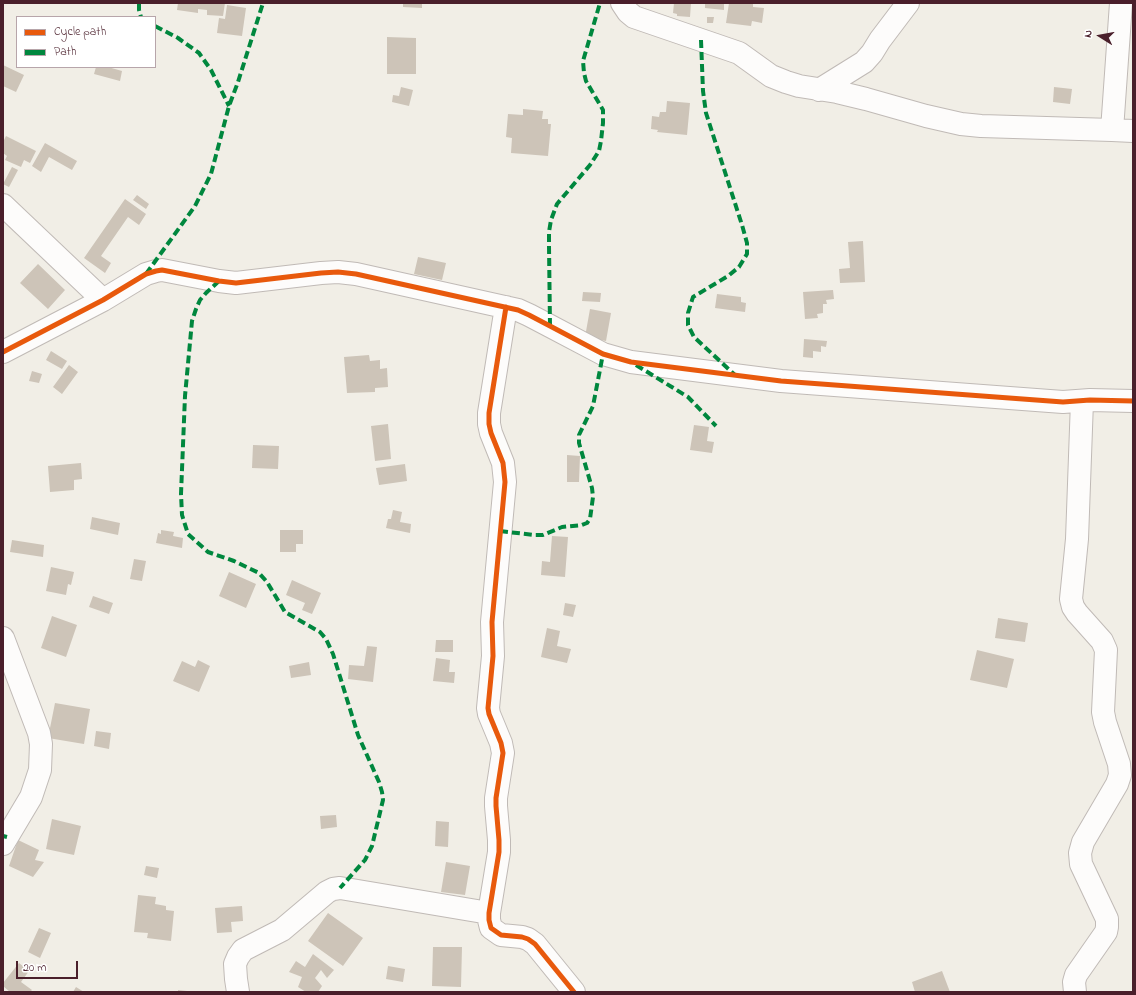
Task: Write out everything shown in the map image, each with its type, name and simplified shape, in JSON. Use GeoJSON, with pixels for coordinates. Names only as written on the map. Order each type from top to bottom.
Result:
{"type":"FeatureCollection","features":[{"type":"Feature","properties":{"kind":"street"},"geometry":{"type":"LineString","coordinates":[[622,3],[628,12],[634,17],[740,53],[771,76],[799,86],[866,99],[961,124],[981,126],[1123,130],[1121,3]]}},
{"type":"Feature","properties":{"kind":"street"},"geometry":{"type":"LineString","coordinates":[[819,90],[864,62],[908,3]]}},
{"type":"Feature","properties":{"kind":"street"},"geometry":{"type":"LineString","coordinates":[[3,205],[103,300]]}},
{"type":"Feature","properties":{"kind":"street"},"geometry":{"type":"LineString","coordinates":[[3,352],[103,300],[146,274],[156,271],[162,270],[236,283],[321,272],[338,272],[356,274],[506,307],[529,315],[603,354],[631,362],[781,381],[1063,402],[1090,400],[1133,401]]}},
{"type":"Feature","properties":{"kind":"street"},"geometry":{"type":"LineString","coordinates":[[506,307],[491,400],[489,424],[505,472],[492,622],[493,656],[488,708],[503,753],[496,798],[500,840],[499,852],[489,920],[491,928],[501,935],[522,937],[535,944],[574,992]]}},
{"type":"Feature","properties":{"kind":"street"},"geometry":{"type":"LineString","coordinates":[[1075,992],[1074,982],[1076,975],[1106,932],[1107,927],[1106,919],[1081,864],[1080,853],[1083,842],[1117,784],[1120,775],[1119,764],[1103,712],[1106,650],[1099,636],[1077,613],[1073,607],[1071,598],[1077,539],[1082,401]]}},
{"type":"Feature","properties":{"kind":"street"},"geometry":{"type":"LineString","coordinates":[[3,638],[39,733],[41,744],[40,770],[31,797],[3,844]]}},
{"type":"Feature","properties":{"kind":"street"},"geometry":{"type":"LineString","coordinates":[[238,992],[235,964],[243,950],[282,930],[327,892],[333,889],[340,888],[489,914]]}},
{"type":"Feature","properties":{"kind":"building"},"geometry":{"type":"Polygon","coordinates":[[[178,3],[225,3],[223,16],[207,15],[207,10],[198,9],[198,13],[177,10],[178,3]]]}},
{"type":"Feature","properties":{"kind":"building"},"geometry":{"type":"Polygon","coordinates":[[[403,3],[422,3],[422,8],[403,7],[403,3]]]}},
{"type":"Feature","properties":{"kind":"building"},"geometry":{"type":"Polygon","coordinates":[[[674,3],[691,3],[690,17],[677,16],[677,14],[673,13],[674,3]]]}},
{"type":"Feature","properties":{"kind":"building"},"geometry":{"type":"Polygon","coordinates":[[[705,3],[724,3],[724,10],[705,8],[705,3]]]}},
{"type":"Feature","properties":{"kind":"building"},"geometry":{"type":"Polygon","coordinates":[[[729,3],[753,3],[753,7],[764,8],[762,23],[752,21],[751,26],[726,23],[729,3]]]}},
{"type":"Feature","properties":{"kind":"building"},"geometry":{"type":"Polygon","coordinates":[[[227,5],[246,8],[242,36],[217,33],[219,18],[225,19],[227,5]]]}},
{"type":"Feature","properties":{"kind":"building"},"geometry":{"type":"Polygon","coordinates":[[[707,17],[714,17],[713,23],[707,23],[707,17]]]}},
{"type":"Feature","properties":{"kind":"building"},"geometry":{"type":"Polygon","coordinates":[[[387,37],[416,38],[416,74],[387,74],[387,37]]]}},
{"type":"Feature","properties":{"kind":"building"},"geometry":{"type":"Polygon","coordinates":[[[3,65],[24,75],[16,92],[3,86],[3,65]]]}},
{"type":"Feature","properties":{"kind":"building"},"geometry":{"type":"Polygon","coordinates":[[[96,68],[112,68],[122,71],[120,81],[94,74],[96,68]]]}},
{"type":"Feature","properties":{"kind":"building"},"geometry":{"type":"Polygon","coordinates":[[[401,87],[413,90],[409,106],[392,102],[393,95],[399,96],[401,87]]]}},
{"type":"Feature","properties":{"kind":"building"},"geometry":{"type":"Polygon","coordinates":[[[1054,87],[1072,89],[1070,104],[1053,102],[1054,87]]]}},
{"type":"Feature","properties":{"kind":"building"},"geometry":{"type":"Polygon","coordinates":[[[667,101],[690,103],[687,135],[657,132],[658,130],[651,129],[652,116],[659,117],[660,112],[666,112],[667,101]]]}},
{"type":"Feature","properties":{"kind":"building"},"geometry":{"type":"Polygon","coordinates":[[[523,109],[543,111],[542,119],[548,119],[548,124],[551,124],[548,156],[511,153],[512,138],[506,137],[508,114],[523,115],[523,109]]]}},
{"type":"Feature","properties":{"kind":"building"},"geometry":{"type":"Polygon","coordinates":[[[6,136],[36,151],[30,163],[24,160],[21,167],[5,160],[7,156],[3,153],[3,142],[6,136]]]}},
{"type":"Feature","properties":{"kind":"building"},"geometry":{"type":"Polygon","coordinates":[[[45,143],[77,161],[72,170],[49,157],[41,172],[32,166],[45,143]]]}},
{"type":"Feature","properties":{"kind":"building"},"geometry":{"type":"Polygon","coordinates":[[[12,167],[18,170],[9,187],[3,184],[12,167]]]}},
{"type":"Feature","properties":{"kind":"building"},"geometry":{"type":"Polygon","coordinates":[[[137,195],[149,204],[146,209],[133,200],[137,195]]]}},
{"type":"Feature","properties":{"kind":"building"},"geometry":{"type":"Polygon","coordinates":[[[125,199],[146,214],[139,225],[128,217],[101,256],[111,263],[105,273],[84,258],[125,199]]]}},
{"type":"Feature","properties":{"kind":"building"},"geometry":{"type":"Polygon","coordinates":[[[863,241],[865,282],[840,283],[839,269],[850,268],[848,242],[863,241]]]}},
{"type":"Feature","properties":{"kind":"building"},"geometry":{"type":"Polygon","coordinates":[[[418,257],[446,263],[442,280],[414,274],[418,257]]]}},
{"type":"Feature","properties":{"kind":"building"},"geometry":{"type":"Polygon","coordinates":[[[38,264],[65,290],[48,309],[20,283],[38,264]]]}},
{"type":"Feature","properties":{"kind":"building"},"geometry":{"type":"Polygon","coordinates":[[[833,290],[834,299],[826,300],[827,304],[823,304],[823,313],[817,314],[818,318],[805,319],[803,292],[833,290]]]}},
{"type":"Feature","properties":{"kind":"building"},"geometry":{"type":"Polygon","coordinates":[[[583,292],[601,293],[600,302],[582,301],[583,292]]]}},
{"type":"Feature","properties":{"kind":"building"},"geometry":{"type":"Polygon","coordinates":[[[717,294],[741,297],[741,302],[746,303],[745,312],[715,308],[717,294]]]}},
{"type":"Feature","properties":{"kind":"building"},"geometry":{"type":"Polygon","coordinates":[[[590,309],[611,313],[606,341],[585,337],[590,309]]]}},
{"type":"Feature","properties":{"kind":"building"},"geometry":{"type":"Polygon","coordinates":[[[804,339],[827,341],[826,347],[821,346],[821,352],[813,351],[813,358],[803,357],[804,339]]]}},
{"type":"Feature","properties":{"kind":"building"},"geometry":{"type":"Polygon","coordinates":[[[51,351],[67,361],[62,369],[46,360],[51,351]]]}},
{"type":"Feature","properties":{"kind":"building"},"geometry":{"type":"Polygon","coordinates":[[[369,355],[370,361],[380,360],[380,369],[387,368],[388,387],[375,388],[375,392],[347,393],[344,357],[369,355]]]}},
{"type":"Feature","properties":{"kind":"building"},"geometry":{"type":"Polygon","coordinates":[[[69,365],[78,372],[62,394],[53,387],[69,365]]]}},
{"type":"Feature","properties":{"kind":"building"},"geometry":{"type":"Polygon","coordinates":[[[32,371],[42,374],[39,383],[29,381],[32,371]]]}},
{"type":"Feature","properties":{"kind":"building"},"geometry":{"type":"Polygon","coordinates":[[[388,424],[391,459],[375,461],[371,426],[388,424]]]}},
{"type":"Feature","properties":{"kind":"building"},"geometry":{"type":"Polygon","coordinates":[[[694,425],[709,427],[707,441],[714,442],[712,453],[690,450],[694,425]]]}},
{"type":"Feature","properties":{"kind":"building"},"geometry":{"type":"Polygon","coordinates":[[[253,445],[279,446],[278,469],[252,468],[253,445]]]}},
{"type":"Feature","properties":{"kind":"building"},"geometry":{"type":"Polygon","coordinates":[[[567,455],[580,456],[579,482],[567,482],[567,455]]]}},
{"type":"Feature","properties":{"kind":"building"},"geometry":{"type":"Polygon","coordinates":[[[81,463],[82,479],[74,480],[74,490],[50,492],[48,466],[81,463]]]}},
{"type":"Feature","properties":{"kind":"building"},"geometry":{"type":"Polygon","coordinates":[[[405,464],[407,481],[379,485],[376,468],[405,464]]]}},
{"type":"Feature","properties":{"kind":"building"},"geometry":{"type":"Polygon","coordinates":[[[393,510],[402,512],[400,522],[411,524],[410,533],[386,528],[388,519],[391,519],[393,510]]]}},
{"type":"Feature","properties":{"kind":"building"},"geometry":{"type":"Polygon","coordinates":[[[92,517],[120,523],[118,535],[90,529],[92,517]]]}},
{"type":"Feature","properties":{"kind":"building"},"geometry":{"type":"Polygon","coordinates":[[[161,530],[174,532],[173,536],[183,538],[182,548],[156,543],[158,533],[161,534],[161,530]]]}},
{"type":"Feature","properties":{"kind":"building"},"geometry":{"type":"Polygon","coordinates":[[[280,530],[303,530],[303,544],[296,544],[296,552],[280,552],[280,530]]]}},
{"type":"Feature","properties":{"kind":"building"},"geometry":{"type":"Polygon","coordinates":[[[552,536],[568,537],[565,577],[541,575],[542,561],[550,562],[552,536]]]}},
{"type":"Feature","properties":{"kind":"building"},"geometry":{"type":"Polygon","coordinates":[[[12,540],[44,545],[43,557],[10,552],[12,540]]]}},
{"type":"Feature","properties":{"kind":"building"},"geometry":{"type":"Polygon","coordinates":[[[134,559],[146,561],[142,581],[130,579],[134,559]]]}},
{"type":"Feature","properties":{"kind":"building"},"geometry":{"type":"Polygon","coordinates":[[[51,567],[74,572],[71,585],[68,584],[66,595],[46,591],[51,567]]]}},
{"type":"Feature","properties":{"kind":"building"},"geometry":{"type":"Polygon","coordinates":[[[229,572],[256,584],[246,608],[219,596],[229,572]]]}},
{"type":"Feature","properties":{"kind":"building"},"geometry":{"type":"Polygon","coordinates":[[[292,580],[321,593],[312,614],[302,610],[305,603],[286,595],[292,580]]]}},
{"type":"Feature","properties":{"kind":"building"},"geometry":{"type":"Polygon","coordinates":[[[93,596],[113,603],[109,614],[89,607],[93,596]]]}},
{"type":"Feature","properties":{"kind":"building"},"geometry":{"type":"Polygon","coordinates":[[[565,603],[576,605],[573,617],[563,615],[565,603]]]}},
{"type":"Feature","properties":{"kind":"building"},"geometry":{"type":"Polygon","coordinates":[[[52,616],[77,625],[66,657],[41,648],[52,616]]]}},
{"type":"Feature","properties":{"kind":"building"},"geometry":{"type":"Polygon","coordinates":[[[998,618],[1028,623],[1025,642],[995,638],[998,618]]]}},
{"type":"Feature","properties":{"kind":"building"},"geometry":{"type":"Polygon","coordinates":[[[547,628],[560,631],[557,646],[571,649],[567,663],[541,657],[547,628]]]}},
{"type":"Feature","properties":{"kind":"building"},"geometry":{"type":"Polygon","coordinates":[[[436,640],[453,640],[453,652],[435,652],[436,640]]]}},
{"type":"Feature","properties":{"kind":"building"},"geometry":{"type":"Polygon","coordinates":[[[367,646],[377,647],[373,682],[348,679],[349,665],[364,666],[367,646]]]}},
{"type":"Feature","properties":{"kind":"building"},"geometry":{"type":"Polygon","coordinates":[[[977,650],[1014,659],[1007,688],[970,680],[977,650]]]}},
{"type":"Feature","properties":{"kind":"building"},"geometry":{"type":"Polygon","coordinates":[[[436,658],[450,660],[449,672],[455,672],[454,683],[433,681],[436,658]]]}},
{"type":"Feature","properties":{"kind":"building"},"geometry":{"type":"Polygon","coordinates":[[[198,660],[210,666],[199,692],[173,681],[182,661],[195,667],[198,660]]]}},
{"type":"Feature","properties":{"kind":"building"},"geometry":{"type":"Polygon","coordinates":[[[309,662],[311,675],[291,678],[289,666],[309,662]]]}},
{"type":"Feature","properties":{"kind":"building"},"geometry":{"type":"Polygon","coordinates":[[[55,703],[90,709],[84,744],[48,738],[55,703]]]}},
{"type":"Feature","properties":{"kind":"building"},"geometry":{"type":"Polygon","coordinates":[[[96,731],[111,733],[109,749],[94,746],[96,731]]]}},
{"type":"Feature","properties":{"kind":"building"},"geometry":{"type":"Polygon","coordinates":[[[336,815],[337,827],[321,829],[320,816],[336,815]]]}},
{"type":"Feature","properties":{"kind":"building"},"geometry":{"type":"Polygon","coordinates":[[[52,819],[81,826],[74,855],[46,849],[52,819]]]}},
{"type":"Feature","properties":{"kind":"building"},"geometry":{"type":"Polygon","coordinates":[[[436,821],[449,822],[448,847],[435,846],[436,821]]]}},
{"type":"Feature","properties":{"kind":"building"},"geometry":{"type":"Polygon","coordinates":[[[18,840],[39,850],[35,860],[44,862],[33,877],[9,866],[18,840]]]}},
{"type":"Feature","properties":{"kind":"building"},"geometry":{"type":"Polygon","coordinates":[[[446,862],[470,866],[465,895],[441,892],[446,862]]]}},
{"type":"Feature","properties":{"kind":"building"},"geometry":{"type":"Polygon","coordinates":[[[146,866],[159,868],[157,878],[144,875],[146,866]]]}},
{"type":"Feature","properties":{"kind":"building"},"geometry":{"type":"Polygon","coordinates":[[[138,895],[156,897],[155,904],[166,906],[166,910],[174,911],[171,941],[147,938],[148,933],[134,932],[138,895]]]}},
{"type":"Feature","properties":{"kind":"building"},"geometry":{"type":"Polygon","coordinates":[[[242,906],[243,921],[231,922],[232,932],[217,933],[215,908],[242,906]]]}},
{"type":"Feature","properties":{"kind":"building"},"geometry":{"type":"Polygon","coordinates":[[[328,913],[363,938],[343,966],[308,941],[328,913]]]}},
{"type":"Feature","properties":{"kind":"building"},"geometry":{"type":"Polygon","coordinates":[[[39,928],[51,933],[40,958],[28,952],[39,928]]]}},
{"type":"Feature","properties":{"kind":"building"},"geometry":{"type":"Polygon","coordinates":[[[433,947],[462,947],[461,987],[432,986],[433,947]]]}},
{"type":"Feature","properties":{"kind":"building"},"geometry":{"type":"Polygon","coordinates":[[[313,954],[334,970],[327,978],[321,970],[315,978],[322,986],[318,992],[306,992],[298,987],[302,977],[289,972],[296,961],[305,967],[313,954]]]}},
{"type":"Feature","properties":{"kind":"building"},"geometry":{"type":"Polygon","coordinates":[[[19,963],[29,971],[21,982],[32,990],[30,992],[10,992],[3,986],[3,983],[19,963]]]}},
{"type":"Feature","properties":{"kind":"building"},"geometry":{"type":"Polygon","coordinates":[[[388,966],[405,969],[403,982],[386,979],[388,966]]]}},
{"type":"Feature","properties":{"kind":"building"},"geometry":{"type":"Polygon","coordinates":[[[942,971],[950,992],[915,992],[912,982],[942,971]]]}},
{"type":"Feature","properties":{"kind":"building"},"geometry":{"type":"Polygon","coordinates":[[[76,987],[84,992],[73,992],[76,987]]]}},
{"type":"Feature","properties":{"kind":"building"},"geometry":{"type":"Polygon","coordinates":[[[178,990],[187,991],[187,992],[178,992],[178,990]]]}},
{"type":"Feature","properties":{"kind":"marked path"},"geometry":{"type":"LineString","coordinates":[[139,3],[141,16]]}},
{"type":"Feature","properties":{"kind":"marked path"},"geometry":{"type":"LineString","coordinates":[[146,274],[195,206],[211,174],[229,106],[263,3]]}},
{"type":"Feature","properties":{"kind":"marked path"},"geometry":{"type":"LineString","coordinates":[[550,326],[549,232],[551,220],[557,204],[590,165],[599,151],[601,141],[603,110],[586,81],[583,61],[600,3]]}},
{"type":"Feature","properties":{"kind":"marked path"},"geometry":{"type":"LineString","coordinates":[[156,27],[178,38],[199,53],[211,70],[229,106]]}},
{"type":"Feature","properties":{"kind":"marked path"},"geometry":{"type":"LineString","coordinates":[[701,40],[703,91],[706,113],[742,225],[747,243],[747,254],[739,267],[728,276],[693,297],[688,313],[688,325],[694,337],[735,375]]}},
{"type":"Feature","properties":{"kind":"marked path"},"geometry":{"type":"LineString","coordinates":[[219,281],[200,300],[192,321],[185,396],[181,494],[182,515],[188,534],[208,552],[234,561],[259,573],[267,582],[285,612],[320,632],[326,639],[333,654],[358,735],[379,782],[383,800],[372,846],[365,860],[340,888]]}},
{"type":"Feature","properties":{"kind":"marked path"},"geometry":{"type":"LineString","coordinates":[[500,531],[543,535],[562,527],[582,525],[587,523],[590,519],[593,497],[592,488],[579,443],[579,435],[593,406],[603,354]]}},
{"type":"Feature","properties":{"kind":"marked path"},"geometry":{"type":"LineString","coordinates":[[636,365],[688,397],[716,426]]}},
{"type":"Feature","properties":{"kind":"marked path"},"geometry":{"type":"LineString","coordinates":[[3,836],[7,837]]}},
{"type":"Feature","properties":{"kind":"cycle path"},"geometry":{"type":"LineString","coordinates":[[3,352],[103,300],[146,274],[156,271],[162,270],[236,283],[338,272],[356,274],[518,310],[603,354],[631,362],[781,381],[1063,402],[1090,400],[1133,401]]}},
{"type":"Feature","properties":{"kind":"cycle path"},"geometry":{"type":"LineString","coordinates":[[506,307],[489,413],[491,433],[503,463],[505,482],[492,622],[493,656],[488,708],[501,743],[503,753],[496,798],[499,852],[489,920],[491,928],[501,935],[522,937],[535,944],[574,992]]}}]}
